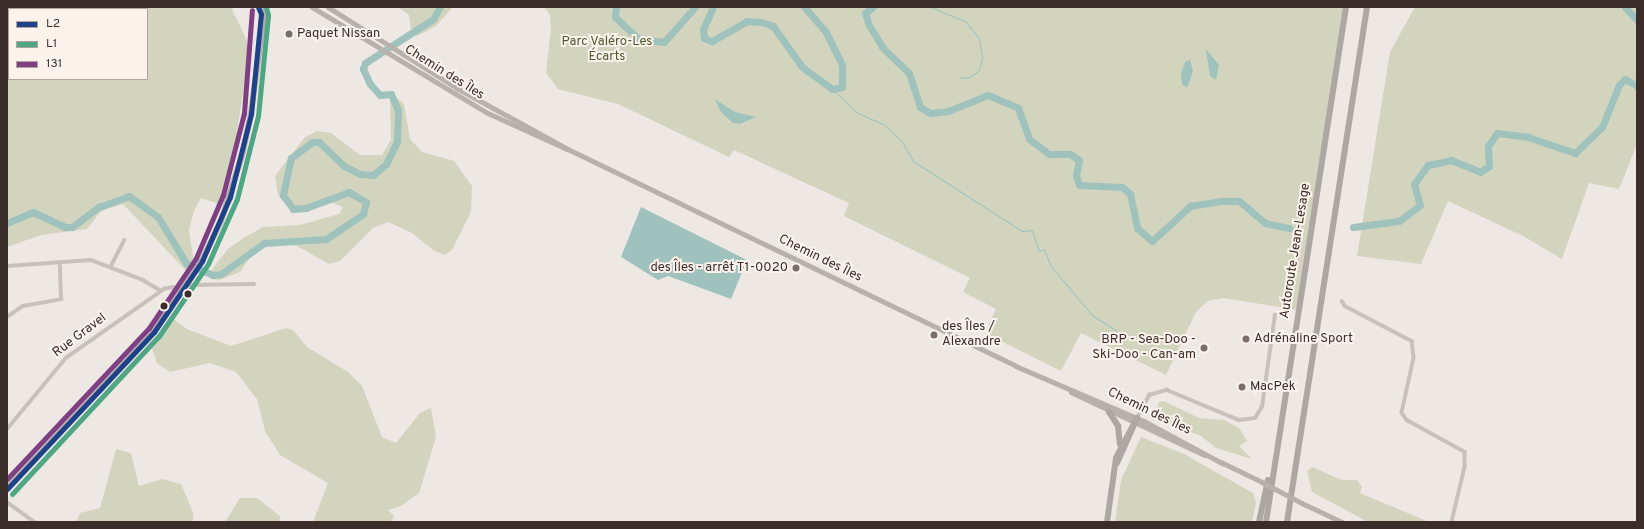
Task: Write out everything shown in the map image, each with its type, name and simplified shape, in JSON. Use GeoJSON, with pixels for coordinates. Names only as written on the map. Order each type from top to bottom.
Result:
{"type":"FeatureCollection","features":[{"type":"Feature","properties":{"kind":"highway","name":"Autoroute Jean-Lesage"},"geometry":{"type":"LineString","coordinates":[[1266,522],[1277,442],[1346,7]]}},
{"type":"Feature","properties":{"kind":"highway"},"geometry":{"type":"LineString","coordinates":[[1287,522],[1367,7]]}},
{"type":"Feature","properties":{"kind":"highway"},"geometry":{"type":"LineString","coordinates":[[1109,412],[1118,426],[1120,445]]}},
{"type":"Feature","properties":{"kind":"highway"},"geometry":{"type":"LineString","coordinates":[[1107,522],[1115,466],[1120,445],[1137,418]]}},
{"type":"Feature","properties":{"kind":"highway"},"geometry":{"type":"LineString","coordinates":[[1115,466],[1134,423]]}},
{"type":"Feature","properties":{"kind":"highway"},"geometry":{"type":"LineString","coordinates":[[1259,522],[1277,442]]}},
{"type":"Feature","properties":{"kind":"highway"},"geometry":{"type":"LineString","coordinates":[[1290,504],[1290,522]]}},
{"type":"Feature","properties":{"kind":"main road"},"geometry":{"type":"LineString","coordinates":[[258,7],[262,14]]}},
{"type":"Feature","properties":{"kind":"main road"},"geometry":{"type":"LineString","coordinates":[[7,489],[105,387],[154,332],[188,285],[202,261],[221,221],[242,156],[251,114],[262,14],[265,7]]}},
{"type":"Feature","properties":{"kind":"main road","name":"Chemin des Îles"},"geometry":{"type":"LineString","coordinates":[[312,7],[375,42],[498,119],[568,149],[1064,388],[1109,412],[1222,463],[1342,522]]}},
{"type":"Feature","properties":{"kind":"main road","name":"Chemin des Îles"},"geometry":{"type":"LineString","coordinates":[[328,7],[397,50],[568,149]]}},
{"type":"Feature","properties":{"kind":"main road","name":"Chemin des Îles"},"geometry":{"type":"LineString","coordinates":[[1064,388],[1137,418],[1222,463]]}},
{"type":"Feature","properties":{"kind":"street"},"geometry":{"type":"LineString","coordinates":[[111,266],[124,240]]}},
{"type":"Feature","properties":{"kind":"street"},"geometry":{"type":"LineString","coordinates":[[7,266],[42,261],[60,263],[91,260],[111,266],[161,291],[171,286],[183,292]]}},
{"type":"Feature","properties":{"kind":"street"},"geometry":{"type":"LineString","coordinates":[[7,317],[23,306],[61,299],[60,263]]}},
{"type":"Feature","properties":{"kind":"street"},"geometry":{"type":"LineString","coordinates":[[188,285],[254,284]]}},
{"type":"Feature","properties":{"kind":"street","name":"Rue Gravel"},"geometry":{"type":"LineString","coordinates":[[7,429],[58,365],[161,291]]}},
{"type":"Feature","properties":{"kind":"street"},"geometry":{"type":"LineString","coordinates":[[1342,301],[1345,306],[1412,341],[1414,358],[1402,413],[1407,420],[1465,452],[1466,467],[1452,522]]}},
{"type":"Feature","properties":{"kind":"street"},"geometry":{"type":"LineString","coordinates":[[1137,418],[1149,395],[1168,390],[1239,420],[1255,418],[1262,407],[1275,315]]}},
{"type":"Feature","properties":{"kind":"street"},"geometry":{"type":"LineString","coordinates":[[7,502],[35,522]]}},
{"type":"Feature","properties":{"kind":"green space"},"geometry":{"type":"Polygon","coordinates":[[[102,7],[236,7],[232,9],[247,41],[248,60],[233,158],[219,204],[201,198],[194,211],[189,229],[194,262],[189,274],[123,204],[101,211],[87,229],[41,235],[7,247],[7,52],[8,80],[148,80],[148,8],[102,7]]]}},
{"type":"Feature","properties":{"kind":"green space"},"geometry":{"type":"Polygon","coordinates":[[[398,7],[453,7],[436,26],[417,36],[411,30],[409,15],[398,7]]]}},
{"type":"Feature","properties":{"kind":"green space","name":"Parc Valéro-Les Écarts"},"geometry":{"type":"Polygon","coordinates":[[[544,7],[1346,7],[1298,310],[1223,298],[1208,301],[1196,312],[1166,375],[1081,333],[1061,371],[985,333],[996,309],[963,292],[970,278],[844,216],[849,203],[734,150],[729,157],[618,104],[558,89],[546,73],[551,28],[550,15],[544,7]]]}},
{"type":"Feature","properties":{"kind":"green space"},"geometry":{"type":"Polygon","coordinates":[[[1415,7],[1637,7],[1637,144],[1619,189],[1589,183],[1562,259],[1523,236],[1448,201],[1421,264],[1357,256],[1390,52],[1415,7]]]}},
{"type":"Feature","properties":{"kind":"green space"},"geometry":{"type":"Polygon","coordinates":[[[396,97],[404,104],[410,139],[422,152],[454,161],[472,186],[471,212],[452,250],[445,255],[433,250],[412,233],[388,222],[373,228],[340,261],[329,264],[297,246],[277,241],[252,254],[240,272],[217,281],[212,269],[228,249],[263,227],[300,225],[339,214],[343,207],[333,203],[301,209],[286,205],[278,195],[275,176],[305,137],[317,131],[331,133],[360,155],[382,155],[391,140],[390,99],[396,97]]]}},
{"type":"Feature","properties":{"kind":"green space"},"geometry":{"type":"Polygon","coordinates":[[[172,318],[187,329],[231,346],[286,328],[293,330],[307,347],[348,372],[362,386],[382,437],[396,443],[420,413],[431,408],[436,437],[419,493],[401,506],[388,510],[394,516],[391,522],[313,522],[328,483],[280,455],[265,431],[257,399],[236,372],[210,363],[170,372],[157,363],[152,349],[172,318]]]}},
{"type":"Feature","properties":{"kind":"green space"},"geometry":{"type":"Polygon","coordinates":[[[1164,401],[1199,418],[1224,420],[1239,428],[1247,441],[1239,446],[1252,459],[1216,448],[1201,436],[1169,424],[1156,410],[1159,402],[1164,401]]]}},
{"type":"Feature","properties":{"kind":"green space"},"geometry":{"type":"Polygon","coordinates":[[[1141,437],[1184,454],[1253,493],[1256,503],[1252,522],[1115,522],[1121,480],[1141,437]]]}},
{"type":"Feature","properties":{"kind":"green space"},"geometry":{"type":"Polygon","coordinates":[[[116,449],[131,453],[139,486],[162,479],[181,484],[193,512],[193,522],[76,522],[80,513],[100,508],[116,449]]]}},
{"type":"Feature","properties":{"kind":"green space"},"geometry":{"type":"Polygon","coordinates":[[[1312,467],[1342,480],[1357,480],[1362,487],[1360,493],[1429,522],[1368,522],[1312,492],[1307,471],[1312,467]]]}},
{"type":"Feature","properties":{"kind":"green space"},"geometry":{"type":"Polygon","coordinates":[[[240,498],[257,498],[280,516],[280,522],[225,522],[240,498]]]}},
{"type":"Feature","properties":{"kind":"water"},"geometry":{"type":"Polygon","coordinates":[[[1206,49],[1219,65],[1216,80],[1210,76],[1206,49]]]}},
{"type":"Feature","properties":{"kind":"water"},"geometry":{"type":"Polygon","coordinates":[[[1190,60],[1193,71],[1187,88],[1182,84],[1181,74],[1185,62],[1190,60]]]}},
{"type":"Feature","properties":{"kind":"water"},"geometry":{"type":"Polygon","coordinates":[[[715,99],[735,112],[756,117],[740,124],[733,123],[721,112],[715,99]]]}},
{"type":"Feature","properties":{"kind":"water"},"geometry":{"type":"Polygon","coordinates":[[[641,207],[747,260],[731,299],[668,276],[658,280],[621,257],[641,207]]]}},
{"type":"Feature","properties":{"kind":"waterway"},"geometry":{"type":"LineString","coordinates":[[7,223],[33,212],[65,227],[72,227],[99,207],[129,196],[158,217],[186,263],[213,275],[221,274],[264,243],[326,239],[363,214],[366,202],[349,192],[306,208],[293,209],[283,195],[291,158],[312,142],[319,142],[344,166],[360,174],[373,175],[386,164],[397,141],[398,110],[391,94],[380,95],[370,84],[363,69],[365,63],[433,19],[440,7]]}},
{"type":"Feature","properties":{"kind":"waterway"},"geometry":{"type":"LineString","coordinates":[[616,7],[615,17],[639,39],[664,42],[695,7]]}},
{"type":"Feature","properties":{"kind":"waterway"},"geometry":{"type":"LineString","coordinates":[[713,7],[703,29],[704,38],[712,41],[747,21],[761,22],[773,26],[802,67],[832,89],[842,87],[842,65],[826,32],[804,7]]}},
{"type":"Feature","properties":{"kind":"waterway"},"geometry":{"type":"LineString","coordinates":[[873,7],[865,13],[869,25],[882,47],[909,73],[920,107],[930,113],[948,111],[988,95],[1018,108],[1029,139],[1049,154],[1070,154],[1079,160],[1076,175],[1079,185],[1122,187],[1130,194],[1137,228],[1152,241],[1190,206],[1221,201],[1239,201],[1265,223],[1289,228]]}},
{"type":"Feature","properties":{"kind":"waterway"},"geometry":{"type":"LineString","coordinates":[[930,7],[965,21],[979,38],[982,58],[979,70],[970,77],[960,78]]}},
{"type":"Feature","properties":{"kind":"waterway"},"geometry":{"type":"LineString","coordinates":[[1625,7],[1637,20]]}},
{"type":"Feature","properties":{"kind":"waterway"},"geometry":{"type":"LineString","coordinates":[[1353,227],[1399,221],[1420,205],[1414,184],[1428,165],[1451,160],[1480,172],[1489,166],[1488,146],[1497,133],[1528,137],[1575,153],[1602,127],[1619,85],[1625,79],[1637,86]]}},
{"type":"Feature","properties":{"kind":"waterway"},"geometry":{"type":"LineString","coordinates":[[832,89],[858,113],[883,124],[901,140],[913,161],[1022,231],[1032,230],[1039,251],[1044,249],[1050,265],[1092,315],[1126,337]]}},
{"type":"Feature","properties":{"kind":"transit line","name":"L2"},"geometry":{"type":"LineString","coordinates":[[7,489],[154,332],[202,261],[230,197],[251,114],[261,14],[258,7]]}},
{"type":"Feature","properties":{"kind":"transit line","name":"L1"},"geometry":{"type":"LineString","coordinates":[[12,494],[159,336],[208,264],[237,199],[258,116],[268,15],[266,7]]}},
{"type":"Feature","properties":{"kind":"transit line","name":"131"},"geometry":{"type":"LineString","coordinates":[[7,479],[149,328],[196,258],[223,195],[244,113],[252,10]]}},
{"type":"Feature","properties":{"kind":"place","name":"Paquet Nissan"},"geometry":{"type":"Point","coordinates":[289,34]}},
{"type":"Feature","properties":{"kind":"place","name":"des Îles - arrêt T1-0020"},"geometry":{"type":"Point","coordinates":[796,268]}},
{"type":"Feature","properties":{"kind":"place","name":"des Îles / Alexandre"},"geometry":{"type":"Point","coordinates":[934,335]}},
{"type":"Feature","properties":{"kind":"place","name":"Adrénaline Sport"},"geometry":{"type":"Point","coordinates":[1246,339]}},
{"type":"Feature","properties":{"kind":"place","name":"BRP - Sea-Doo - Ski-Doo - Can-am"},"geometry":{"type":"Point","coordinates":[1204,348]}},
{"type":"Feature","properties":{"kind":"place","name":"MacPek"},"geometry":{"type":"Point","coordinates":[1242,387]}}]}
